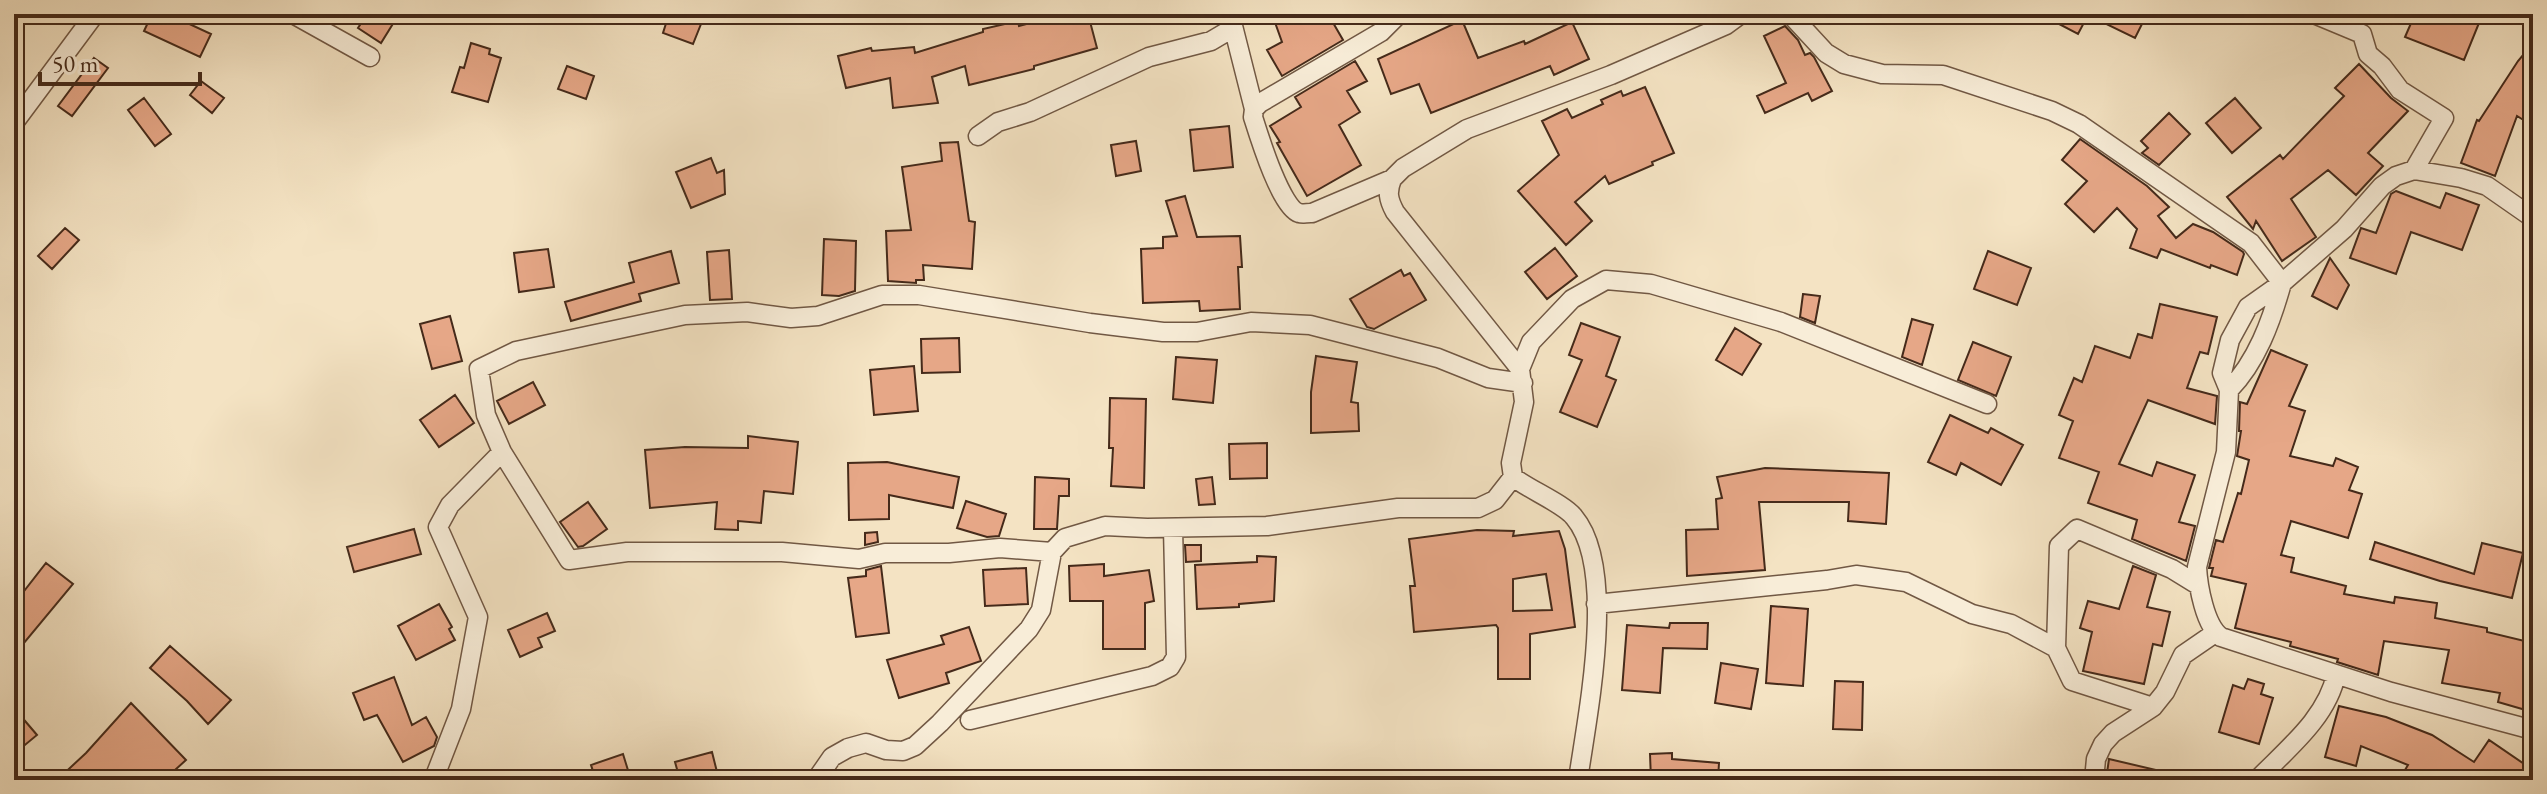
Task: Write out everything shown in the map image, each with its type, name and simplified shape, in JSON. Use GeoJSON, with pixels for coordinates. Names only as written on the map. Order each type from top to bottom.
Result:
{"type":"FeatureCollection","features":[{"type":"Feature","properties":{"kind":"street"},"geometry":{"type":"LineString","coordinates":[[71,14],[84,30]]}},
{"type":"Feature","properties":{"kind":"street"},"geometry":{"type":"LineString","coordinates":[[14,123],[95,14]]}},
{"type":"Feature","properties":{"kind":"street"},"geometry":{"type":"LineString","coordinates":[[293,14],[370,57]]}},
{"type":"Feature","properties":{"kind":"street"},"geometry":{"type":"LineString","coordinates":[[1254,109],[1381,32],[1399,14]]}},
{"type":"Feature","properties":{"kind":"street"},"geometry":{"type":"LineString","coordinates":[[1231,21],[1254,109],[1253,117],[1269,167],[1291,208],[1299,214],[1312,213],[1392,179],[1403,168],[1467,129],[1611,75],[1726,25],[1741,14]]}},
{"type":"Feature","properties":{"kind":"street"},"geometry":{"type":"LineString","coordinates":[[1790,14],[1826,53],[1844,64],[1882,74],[1943,75],[2052,111],[2079,124],[2251,243],[2282,283]]}},
{"type":"Feature","properties":{"kind":"street"},"geometry":{"type":"LineString","coordinates":[[2314,14],[2362,34],[2368,54],[2382,66],[2400,90],[2444,118],[2414,170]]}},
{"type":"Feature","properties":{"kind":"street"},"geometry":{"type":"LineString","coordinates":[[978,136],[998,122],[1030,112],[1149,57],[1211,41],[1231,21]]}},
{"type":"Feature","properties":{"kind":"street"},"geometry":{"type":"LineString","coordinates":[[2533,218],[2487,186],[2414,170],[2396,176],[2382,186],[2344,229],[2282,283],[2248,307],[2230,340],[2222,373],[2229,390],[2226,452],[2197,567],[2198,585],[2215,633],[2221,637],[2391,692],[2533,730]]}},
{"type":"Feature","properties":{"kind":"street"},"geometry":{"type":"LineString","coordinates":[[1392,179],[1388,189],[1395,212],[1522,376]]}},
{"type":"Feature","properties":{"kind":"street"},"geometry":{"type":"LineString","coordinates":[[816,780],[832,757],[848,748],[866,743],[886,750],[903,751],[915,746],[940,723],[1029,629],[1041,610],[1052,552],[1065,538],[1105,526],[1267,526],[1398,508],[1478,508],[1495,500],[1513,477],[1511,463],[1524,402],[1522,376],[1531,342],[1572,299],[1606,280],[1651,284],[1781,322],[1987,404]]}},
{"type":"Feature","properties":{"kind":"street"},"geometry":{"type":"LineString","coordinates":[[2229,390],[2240,378],[2272,320],[2282,283]]}},
{"type":"Feature","properties":{"kind":"street"},"geometry":{"type":"LineString","coordinates":[[1052,552],[1000,548],[949,553],[885,553],[859,559],[782,552],[627,552],[569,560],[502,452],[486,415],[479,369],[516,351],[685,315],[747,312],[791,318],[818,316],[882,295],[919,295],[1163,332],[1197,332],[1251,322],[1310,325],[1438,358],[1488,378],[1522,376]]}},
{"type":"Feature","properties":{"kind":"street"},"geometry":{"type":"LineString","coordinates":[[437,780],[435,776],[461,709],[478,617],[438,527],[450,505],[502,452]]}},
{"type":"Feature","properties":{"kind":"street"},"geometry":{"type":"LineString","coordinates":[[1513,477],[1573,514],[1586,536],[1594,572],[1597,631],[1578,780]]}},
{"type":"Feature","properties":{"kind":"street"},"geometry":{"type":"LineString","coordinates":[[970,720],[1152,676],[1170,667],[1176,657],[1173,528]]}},
{"type":"Feature","properties":{"kind":"street"},"geometry":{"type":"LineString","coordinates":[[2153,707],[2072,681],[2056,648],[2059,546],[2077,529],[2172,569],[2198,585]]}},
{"type":"Feature","properties":{"kind":"street"},"geometry":{"type":"LineString","coordinates":[[1596,604],[1856,575],[1906,582],[1972,614],[2011,624],[2056,648]]}},
{"type":"Feature","properties":{"kind":"street"},"geometry":{"type":"LineString","coordinates":[[2094,780],[2096,759],[2103,744],[2113,733],[2153,707],[2165,692],[2183,655],[2215,633]]}},
{"type":"Feature","properties":{"kind":"street"},"geometry":{"type":"LineString","coordinates":[[2257,780],[2302,734],[2333,691],[2336,674]]}},
{"type":"Feature","properties":{"kind":"building"},"geometry":{"type":"Polygon","coordinates":[[[152,14],[168,14],[211,34],[200,57],[144,31],[152,14]]]}},
{"type":"Feature","properties":{"kind":"building"},"geometry":{"type":"Polygon","coordinates":[[[367,14],[399,14],[381,43],[358,28],[367,14]]]}},
{"type":"Feature","properties":{"kind":"building"},"geometry":{"type":"Polygon","coordinates":[[[669,14],[705,14],[693,44],[663,33],[669,14]]]}},
{"type":"Feature","properties":{"kind":"building"},"geometry":{"type":"Polygon","coordinates":[[[1064,14],[1088,14],[1097,48],[1034,66],[1034,69],[969,85],[965,66],[932,77],[938,103],[893,108],[890,78],[846,88],[838,56],[871,48],[872,51],[914,47],[915,53],[983,32],[983,29],[1018,21],[1019,26],[1064,14]]]}},
{"type":"Feature","properties":{"kind":"building"},"geometry":{"type":"Polygon","coordinates":[[[1272,14],[1328,14],[1343,40],[1282,76],[1267,50],[1282,42],[1272,14]]]}},
{"type":"Feature","properties":{"kind":"building"},"geometry":{"type":"Polygon","coordinates":[[[2040,14],[2147,14],[2135,38],[2088,15],[2078,34],[2040,14]]]}},
{"type":"Feature","properties":{"kind":"building"},"geometry":{"type":"Polygon","coordinates":[[[2415,14],[2476,14],[2474,21],[2479,23],[2464,60],[2405,37],[2415,14]]]}},
{"type":"Feature","properties":{"kind":"building"},"geometry":{"type":"Polygon","coordinates":[[[1462,20],[1478,58],[1524,41],[1525,44],[1572,22],[1589,59],[1554,75],[1550,66],[1431,113],[1419,84],[1391,94],[1378,59],[1462,20]]]}},
{"type":"Feature","properties":{"kind":"building"},"geometry":{"type":"Polygon","coordinates":[[[1785,26],[1798,40],[1805,55],[1810,53],[1814,57],[1832,91],[1812,101],[1808,93],[1765,113],[1757,96],[1786,83],[1764,36],[1785,26]]]}},
{"type":"Feature","properties":{"kind":"building"},"geometry":{"type":"Polygon","coordinates":[[[471,43],[490,49],[489,54],[501,58],[488,102],[452,92],[460,67],[464,68],[471,43]]]}},
{"type":"Feature","properties":{"kind":"building"},"geometry":{"type":"Polygon","coordinates":[[[2533,43],[2533,109],[2525,121],[2517,116],[2495,176],[2461,163],[2477,120],[2533,43]]]}},
{"type":"Feature","properties":{"kind":"building"},"geometry":{"type":"Polygon","coordinates":[[[94,58],[108,68],[72,116],[58,106],[94,58]]]}},
{"type":"Feature","properties":{"kind":"building"},"geometry":{"type":"Polygon","coordinates":[[[1355,61],[1367,81],[1347,91],[1360,112],[1339,125],[1361,165],[1307,196],[1270,126],[1301,107],[1295,97],[1355,61]]]}},
{"type":"Feature","properties":{"kind":"building"},"geometry":{"type":"Polygon","coordinates":[[[2359,64],[2408,111],[2368,153],[2383,166],[2356,195],[2328,170],[2291,199],[2316,237],[2282,261],[2256,221],[2253,229],[2227,197],[2280,155],[2283,159],[2344,96],[2335,88],[2359,64]]]}},
{"type":"Feature","properties":{"kind":"building"},"geometry":{"type":"Polygon","coordinates":[[[567,66],[594,76],[586,99],[558,89],[567,66]]]}},
{"type":"Feature","properties":{"kind":"building"},"geometry":{"type":"Polygon","coordinates":[[[201,81],[224,98],[212,113],[190,95],[201,81]]]}},
{"type":"Feature","properties":{"kind":"building"},"geometry":{"type":"Polygon","coordinates":[[[1645,87],[1674,153],[1609,184],[1605,176],[1575,202],[1592,221],[1566,245],[1518,191],[1559,155],[1542,121],[1567,109],[1572,118],[1603,104],[1601,100],[1621,91],[1623,96],[1645,87]]]}},
{"type":"Feature","properties":{"kind":"building"},"geometry":{"type":"Polygon","coordinates":[[[144,98],[171,134],[155,146],[128,110],[144,98]]]}},
{"type":"Feature","properties":{"kind":"building"},"geometry":{"type":"Polygon","coordinates":[[[2235,98],[2261,128],[2232,153],[2206,123],[2235,98]]]}},
{"type":"Feature","properties":{"kind":"building"},"geometry":{"type":"Polygon","coordinates":[[[2169,113],[2190,134],[2159,165],[2142,153],[2148,148],[2141,141],[2169,113]]]}},
{"type":"Feature","properties":{"kind":"building"},"geometry":{"type":"Polygon","coordinates":[[[1229,126],[1233,167],[1194,171],[1190,130],[1229,126]]]}},
{"type":"Feature","properties":{"kind":"building"},"geometry":{"type":"Polygon","coordinates":[[[2080,139],[2147,186],[2169,207],[2158,216],[2176,238],[2193,224],[2213,232],[2243,252],[2237,275],[2161,249],[2157,258],[2130,248],[2137,229],[2117,208],[2094,232],[2065,204],[2087,181],[2062,160],[2080,139]]]}},
{"type":"Feature","properties":{"kind":"building"},"geometry":{"type":"Polygon","coordinates":[[[1136,141],[1141,171],[1116,176],[1111,145],[1136,141]]]}},
{"type":"Feature","properties":{"kind":"building"},"geometry":{"type":"Polygon","coordinates":[[[958,142],[969,221],[975,222],[972,269],[923,265],[924,280],[916,280],[916,283],[888,281],[886,231],[911,230],[902,167],[942,161],[940,143],[958,142]]]}},
{"type":"Feature","properties":{"kind":"building"},"geometry":{"type":"Polygon","coordinates":[[[711,158],[717,173],[724,170],[725,194],[691,208],[676,172],[711,158]]]}},
{"type":"Feature","properties":{"kind":"building"},"geometry":{"type":"Polygon","coordinates":[[[2396,191],[2440,208],[2446,193],[2479,205],[2462,250],[2411,232],[2396,274],[2350,258],[2361,228],[2376,233],[2391,194],[2396,191]]]}},
{"type":"Feature","properties":{"kind":"building"},"geometry":{"type":"Polygon","coordinates":[[[1185,196],[1197,237],[1240,236],[1240,309],[1200,311],[1199,301],[1143,303],[1141,249],[1163,248],[1163,237],[1177,236],[1166,201],[1185,196]]]}},
{"type":"Feature","properties":{"kind":"building"},"geometry":{"type":"Polygon","coordinates":[[[65,228],[79,240],[52,269],[38,256],[65,228]]]}},
{"type":"Feature","properties":{"kind":"building"},"geometry":{"type":"Polygon","coordinates":[[[824,239],[856,241],[855,291],[839,296],[822,295],[824,239]]]}},
{"type":"Feature","properties":{"kind":"building"},"geometry":{"type":"Polygon","coordinates":[[[1555,248],[1577,276],[1547,299],[1525,272],[1555,248]]]}},
{"type":"Feature","properties":{"kind":"building"},"geometry":{"type":"Polygon","coordinates":[[[548,249],[554,287],[519,292],[514,253],[548,249]]]}},
{"type":"Feature","properties":{"kind":"building"},"geometry":{"type":"Polygon","coordinates":[[[729,250],[732,299],[710,300],[707,252],[729,250]]]}},
{"type":"Feature","properties":{"kind":"building"},"geometry":{"type":"Polygon","coordinates":[[[671,251],[679,283],[639,294],[641,301],[571,321],[565,302],[634,282],[629,263],[671,251]]]}},
{"type":"Feature","properties":{"kind":"building"},"geometry":{"type":"Polygon","coordinates":[[[1988,251],[2031,268],[2017,305],[1974,289],[1988,251]]]}},
{"type":"Feature","properties":{"kind":"building"},"geometry":{"type":"Polygon","coordinates":[[[2330,258],[2349,285],[2337,309],[2312,296],[2330,258]]]}},
{"type":"Feature","properties":{"kind":"building"},"geometry":{"type":"Polygon","coordinates":[[[1401,270],[1404,276],[1410,273],[1426,300],[1374,329],[1367,327],[1350,299],[1401,270]]]}},
{"type":"Feature","properties":{"kind":"building"},"geometry":{"type":"Polygon","coordinates":[[[1803,294],[1820,296],[1815,323],[1800,317],[1803,294]]]}},
{"type":"Feature","properties":{"kind":"building"},"geometry":{"type":"Polygon","coordinates":[[[2160,304],[2217,317],[2208,354],[2200,352],[2187,388],[2217,396],[2215,424],[2148,400],[2119,464],[2152,476],[2157,462],[2195,475],[2179,522],[2195,526],[2186,561],[2132,539],[2137,520],[2088,503],[2099,472],[2059,458],[2073,421],[2059,415],[2074,378],[2082,382],[2095,346],[2130,358],[2138,334],[2152,338],[2160,304]]]}},
{"type":"Feature","properties":{"kind":"building"},"geometry":{"type":"Polygon","coordinates":[[[450,316],[462,361],[432,369],[420,324],[450,316]]]}},
{"type":"Feature","properties":{"kind":"building"},"geometry":{"type":"Polygon","coordinates":[[[1912,319],[1933,325],[1922,365],[1902,357],[1912,319]]]}},
{"type":"Feature","properties":{"kind":"building"},"geometry":{"type":"Polygon","coordinates":[[[1581,323],[1620,337],[1606,376],[1616,380],[1597,427],[1560,412],[1582,360],[1569,355],[1581,323]]]}},
{"type":"Feature","properties":{"kind":"building"},"geometry":{"type":"Polygon","coordinates":[[[1735,328],[1761,344],[1742,375],[1716,360],[1735,328]]]}},
{"type":"Feature","properties":{"kind":"building"},"geometry":{"type":"Polygon","coordinates":[[[959,338],[960,372],[922,373],[921,339],[959,338]]]}},
{"type":"Feature","properties":{"kind":"building"},"geometry":{"type":"Polygon","coordinates":[[[1973,342],[2011,357],[1996,396],[1958,380],[1973,342]]]}},
{"type":"Feature","properties":{"kind":"building"},"geometry":{"type":"Polygon","coordinates":[[[2271,350],[2307,365],[2289,406],[2305,411],[2290,456],[2333,466],[2336,458],[2358,467],[2349,490],[2362,494],[2348,538],[2291,521],[2281,555],[2294,558],[2291,572],[2346,586],[2344,594],[2394,603],[2395,597],[2437,603],[2435,618],[2487,628],[2487,632],[2533,643],[2533,698],[2529,711],[2498,702],[2500,693],[2442,683],[2449,650],[2384,641],[2378,675],[2337,662],[2338,659],[2290,646],[2291,642],[2235,628],[2246,584],[2211,576],[2213,568],[2209,568],[2216,540],[2223,542],[2238,493],[2241,494],[2249,460],[2237,456],[2241,431],[2240,402],[2247,404],[2271,350]]]}},
{"type":"Feature","properties":{"kind":"building"},"geometry":{"type":"Polygon","coordinates":[[[1316,356],[1357,362],[1351,402],[1358,403],[1359,431],[1311,433],[1311,392],[1316,356]]]}},
{"type":"Feature","properties":{"kind":"building"},"geometry":{"type":"Polygon","coordinates":[[[1176,357],[1217,360],[1213,403],[1173,399],[1176,357]]]}},
{"type":"Feature","properties":{"kind":"building"},"geometry":{"type":"Polygon","coordinates":[[[914,366],[918,411],[874,415],[870,370],[914,366]]]}},
{"type":"Feature","properties":{"kind":"building"},"geometry":{"type":"Polygon","coordinates":[[[533,382],[545,405],[509,424],[497,401],[533,382]]]}},
{"type":"Feature","properties":{"kind":"building"},"geometry":{"type":"Polygon","coordinates":[[[455,395],[474,423],[439,447],[420,420],[455,395]]]}},
{"type":"Feature","properties":{"kind":"building"},"geometry":{"type":"Polygon","coordinates":[[[1110,398],[1146,399],[1144,488],[1111,486],[1113,448],[1109,448],[1110,398]]]}},
{"type":"Feature","properties":{"kind":"building"},"geometry":{"type":"Polygon","coordinates":[[[1950,415],[1988,433],[1991,428],[2023,445],[2001,485],[1961,463],[1956,475],[1928,462],[1950,415]]]}},
{"type":"Feature","properties":{"kind":"building"},"geometry":{"type":"Polygon","coordinates":[[[748,436],[798,442],[793,494],[764,491],[761,523],[738,521],[738,530],[715,529],[717,502],[650,508],[645,450],[748,448],[748,436]]]}},
{"type":"Feature","properties":{"kind":"building"},"geometry":{"type":"Polygon","coordinates":[[[1267,443],[1267,478],[1230,479],[1229,444],[1267,443]]]}},
{"type":"Feature","properties":{"kind":"building"},"geometry":{"type":"Polygon","coordinates":[[[887,462],[959,477],[953,508],[889,495],[889,519],[849,520],[848,463],[887,462]]]}},
{"type":"Feature","properties":{"kind":"building"},"geometry":{"type":"Polygon","coordinates":[[[1765,468],[1889,473],[1886,524],[1848,521],[1849,502],[1759,502],[1765,570],[1687,576],[1686,530],[1718,529],[1716,499],[1722,498],[1717,477],[1765,468]]]}},
{"type":"Feature","properties":{"kind":"building"},"geometry":{"type":"Polygon","coordinates":[[[1035,477],[1069,479],[1069,496],[1059,496],[1057,529],[1034,529],[1035,477]]]}},
{"type":"Feature","properties":{"kind":"building"},"geometry":{"type":"Polygon","coordinates":[[[1212,477],[1215,504],[1199,505],[1196,479],[1212,477]]]}},
{"type":"Feature","properties":{"kind":"building"},"geometry":{"type":"Polygon","coordinates":[[[966,501],[1006,514],[999,536],[987,537],[957,528],[966,501]]]}},
{"type":"Feature","properties":{"kind":"building"},"geometry":{"type":"Polygon","coordinates":[[[588,502],[607,529],[578,547],[560,522],[588,502]]]}},
{"type":"Feature","properties":{"kind":"building"},"geometry":{"type":"Polygon","coordinates":[[[414,529],[421,554],[354,572],[347,547],[414,529]]]}},
{"type":"Feature","properties":{"kind":"building"},"geometry":{"type":"Polygon","coordinates":[[[1477,530],[1514,531],[1513,536],[1559,531],[1565,549],[1575,627],[1530,634],[1530,679],[1498,679],[1496,625],[1414,632],[1410,586],[1415,586],[1409,539],[1477,530]],[[1546,574],[1513,579],[1513,611],[1552,610],[1546,574]]]}},
{"type":"Feature","properties":{"kind":"building"},"geometry":{"type":"Polygon","coordinates":[[[877,532],[878,542],[865,545],[865,533],[877,532]]]}},
{"type":"Feature","properties":{"kind":"building"},"geometry":{"type":"Polygon","coordinates":[[[2375,542],[2474,574],[2482,543],[2523,553],[2512,598],[2440,581],[2370,559],[2375,542]]]}},
{"type":"Feature","properties":{"kind":"building"},"geometry":{"type":"Polygon","coordinates":[[[1185,545],[1201,545],[1201,561],[1186,562],[1185,545]]]}},
{"type":"Feature","properties":{"kind":"building"},"geometry":{"type":"Polygon","coordinates":[[[1257,556],[1276,557],[1274,601],[1197,609],[1195,565],[1257,562],[1257,556]]]}},
{"type":"Feature","properties":{"kind":"building"},"geometry":{"type":"Polygon","coordinates":[[[46,563],[73,584],[14,655],[14,604],[46,563]]]}},
{"type":"Feature","properties":{"kind":"building"},"geometry":{"type":"Polygon","coordinates":[[[1104,564],[1104,576],[1149,570],[1154,601],[1145,603],[1145,649],[1103,649],[1103,601],[1070,601],[1069,566],[1104,564]]]}},
{"type":"Feature","properties":{"kind":"building"},"geometry":{"type":"Polygon","coordinates":[[[881,566],[889,633],[856,637],[848,578],[866,576],[866,570],[881,566]]]}},
{"type":"Feature","properties":{"kind":"building"},"geometry":{"type":"Polygon","coordinates":[[[2133,566],[2156,575],[2147,607],[2170,612],[2162,646],[2153,644],[2144,684],[2083,671],[2092,632],[2080,628],[2088,601],[2119,609],[2133,566]]]}},
{"type":"Feature","properties":{"kind":"building"},"geometry":{"type":"Polygon","coordinates":[[[1026,568],[1028,604],[985,606],[983,570],[1026,568]]]}},
{"type":"Feature","properties":{"kind":"building"},"geometry":{"type":"Polygon","coordinates":[[[439,604],[452,627],[449,629],[455,640],[416,660],[398,626],[439,604]]]}},
{"type":"Feature","properties":{"kind":"building"},"geometry":{"type":"Polygon","coordinates":[[[1771,606],[1808,609],[1803,686],[1766,683],[1771,606]]]}},
{"type":"Feature","properties":{"kind":"building"},"geometry":{"type":"Polygon","coordinates":[[[547,613],[555,631],[538,638],[542,647],[520,657],[508,630],[547,613]]]}},
{"type":"Feature","properties":{"kind":"building"},"geometry":{"type":"Polygon","coordinates":[[[1670,623],[1708,623],[1707,649],[1663,648],[1660,693],[1622,690],[1627,625],[1669,628],[1670,623]]]}},
{"type":"Feature","properties":{"kind":"building"},"geometry":{"type":"Polygon","coordinates":[[[969,627],[981,661],[946,673],[949,683],[899,698],[887,660],[944,644],[941,636],[969,627]]]}},
{"type":"Feature","properties":{"kind":"building"},"geometry":{"type":"Polygon","coordinates":[[[170,646],[231,700],[208,724],[150,668],[170,646]]]}},
{"type":"Feature","properties":{"kind":"building"},"geometry":{"type":"Polygon","coordinates":[[[1721,663],[1758,669],[1751,709],[1715,703],[1721,663]]]}},
{"type":"Feature","properties":{"kind":"building"},"geometry":{"type":"Polygon","coordinates":[[[394,677],[412,725],[426,717],[437,737],[434,746],[403,762],[377,715],[364,720],[353,693],[394,677]]]}},
{"type":"Feature","properties":{"kind":"building"},"geometry":{"type":"Polygon","coordinates":[[[2248,679],[2264,684],[2261,694],[2273,698],[2259,744],[2219,732],[2233,685],[2244,689],[2248,679]]]}},
{"type":"Feature","properties":{"kind":"building"},"geometry":{"type":"Polygon","coordinates":[[[1835,681],[1863,682],[1862,730],[1833,729],[1835,681]]]}},
{"type":"Feature","properties":{"kind":"building"},"geometry":{"type":"Polygon","coordinates":[[[131,703],[186,760],[164,780],[57,780],[86,753],[131,703]]]}},
{"type":"Feature","properties":{"kind":"building"},"geometry":{"type":"Polygon","coordinates":[[[2339,706],[2386,717],[2432,735],[2474,762],[2489,740],[2533,770],[2533,780],[2399,780],[2408,765],[2361,746],[2356,766],[2325,757],[2339,706]]]}},
{"type":"Feature","properties":{"kind":"building"},"geometry":{"type":"Polygon","coordinates":[[[14,708],[37,735],[14,754],[14,708]]]}},
{"type":"Feature","properties":{"kind":"building"},"geometry":{"type":"Polygon","coordinates":[[[712,752],[719,780],[680,780],[675,762],[712,752]]]}},
{"type":"Feature","properties":{"kind":"building"},"geometry":{"type":"Polygon","coordinates":[[[1672,753],[1672,759],[1719,763],[1718,780],[1651,780],[1650,754],[1672,753]]]}},
{"type":"Feature","properties":{"kind":"building"},"geometry":{"type":"Polygon","coordinates":[[[623,754],[631,780],[596,780],[591,765],[623,754]]]}},
{"type":"Feature","properties":{"kind":"building"},"geometry":{"type":"Polygon","coordinates":[[[2109,759],[2173,774],[2172,780],[2106,780],[2109,759]]]}}]}
